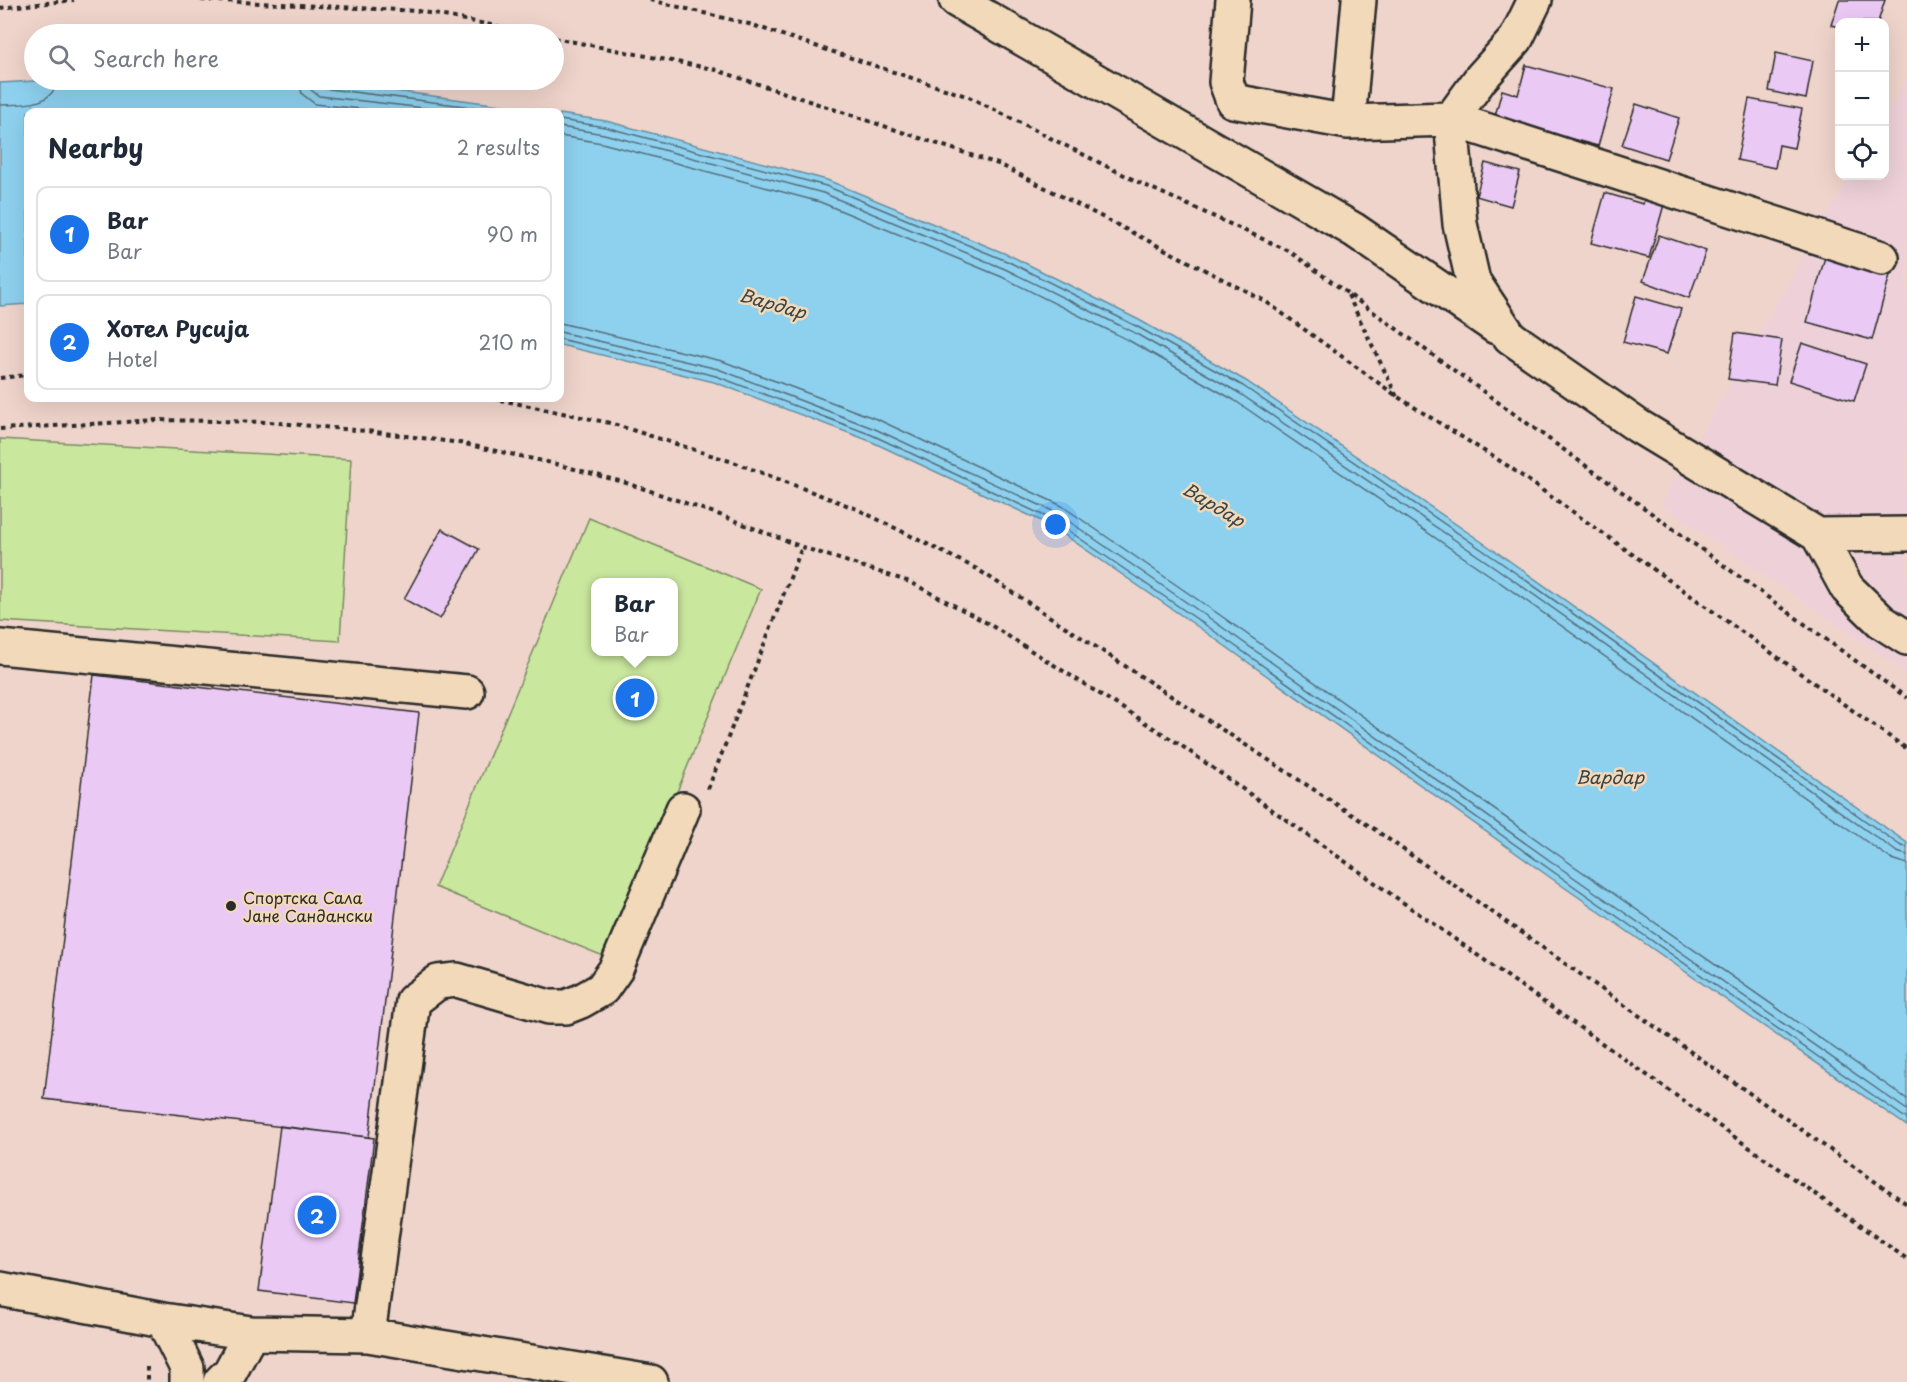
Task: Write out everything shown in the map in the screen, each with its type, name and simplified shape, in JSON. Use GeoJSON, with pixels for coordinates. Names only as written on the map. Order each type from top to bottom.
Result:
{"type":"FeatureCollection","features":[{"type":"Feature","properties":{"kind":"street"},"geometry":{"type":"LineString","coordinates":[[956,0],[1354,230],[1638,426],[1818,536],[1847,588],[1882,622],[1907,638]]}},
{"type":"Feature","properties":{"kind":"street"},"geometry":{"type":"LineString","coordinates":[[1233,0],[1226,82],[1233,101],[1348,122],[1451,119],[1882,258]]}},
{"type":"Feature","properties":{"kind":"street"},"geometry":{"type":"LineString","coordinates":[[1348,122],[1359,0]]}},
{"type":"Feature","properties":{"kind":"street"},"geometry":{"type":"LineString","coordinates":[[1508,335],[1473,281],[1460,224],[1451,119],[1481,78],[1516,39],[1536,0]]}},
{"type":"Feature","properties":{"kind":"street"},"geometry":{"type":"LineString","coordinates":[[1818,536],[1907,534]]}},
{"type":"Feature","properties":{"kind":"street"},"geometry":{"type":"LineString","coordinates":[[0,647],[467,692]]}},
{"type":"Feature","properties":{"kind":"street"},"geometry":{"type":"LineString","coordinates":[[368,1335],[413,1001],[438,982],[457,980],[549,1007],[566,1007],[602,989],[616,969],[682,809]]}},
{"type":"Feature","properties":{"kind":"street"},"geometry":{"type":"LineString","coordinates":[[0,1289],[163,1320],[251,1332],[368,1335],[651,1382]]}},
{"type":"Feature","properties":{"kind":"street"},"geometry":{"type":"LineString","coordinates":[[163,1320],[187,1368],[187,1382]]}},
{"type":"Feature","properties":{"kind":"street"},"geometry":{"type":"LineString","coordinates":[[220,1382],[230,1372],[251,1332]]}},
{"type":"Feature","properties":{"kind":"path"},"geometry":{"type":"LineString","coordinates":[[0,8],[74,0]]}},
{"type":"Feature","properties":{"kind":"path"},"geometry":{"type":"LineString","coordinates":[[201,0],[418,11],[486,24]]}},
{"type":"Feature","properties":{"kind":"path"},"geometry":{"type":"LineString","coordinates":[[650,0],[749,24],[969,97],[1138,182],[1289,251],[1907,698]]}},
{"type":"Feature","properties":{"kind":"path"},"geometry":{"type":"LineString","coordinates":[[564,40],[713,69],[1001,165],[1265,301],[1398,397],[1509,466],[1907,749]]}},
{"type":"Feature","properties":{"kind":"path"},"geometry":{"type":"LineString","coordinates":[[1347,292],[1398,397]]}},
{"type":"Feature","properties":{"kind":"path"},"geometry":{"type":"LineString","coordinates":[[0,378],[24,375]]}},
{"type":"Feature","properties":{"kind":"path"},"geometry":{"type":"LineString","coordinates":[[509,402],[610,423],[736,463],[856,509],[977,568],[1374,829],[1907,1204]]}},
{"type":"Feature","properties":{"kind":"path"},"geometry":{"type":"LineString","coordinates":[[0,429],[159,420],[269,422],[460,443],[556,464],[630,484],[720,515],[802,547],[909,582],[989,624],[1179,744],[1907,1259]]}},
{"type":"Feature","properties":{"kind":"path"},"geometry":{"type":"LineString","coordinates":[[682,809],[703,803],[802,547]]}},
{"type":"Feature","properties":{"kind":"shaded area"},"geometry":{"type":"Polygon","coordinates":[[[1907,78],[1907,673],[1660,504],[1848,180],[1889,180],[1889,110],[1907,78]]]}},
{"type":"Feature","properties":{"kind":"green space"},"geometry":{"type":"Polygon","coordinates":[[[0,439],[351,459],[340,641],[0,621],[0,439]]]}},
{"type":"Feature","properties":{"kind":"green space"},"geometry":{"type":"Polygon","coordinates":[[[589,518],[761,589],[608,958],[435,887],[589,518]]]}},
{"type":"Feature","properties":{"kind":"water"},"geometry":{"type":"Polygon","coordinates":[[[24,82],[24,90],[388,90],[522,108],[24,108],[24,304],[0,306],[0,83],[24,82]]]}},
{"type":"Feature","properties":{"kind":"water","name":"Вардар"},"geometry":{"type":"Polygon","coordinates":[[[564,115],[606,121],[827,180],[1011,256],[1139,320],[1246,381],[1504,557],[1907,843],[1907,1126],[1050,525],[870,441],[714,382],[564,346],[564,115]]]}},
{"type":"Feature","properties":{"kind":"building"},"geometry":{"type":"Polygon","coordinates":[[[1839,0],[1885,0],[1879,18],[1835,18],[1835,26],[1831,25],[1839,0]]]}},
{"type":"Feature","properties":{"kind":"building"},"geometry":{"type":"Polygon","coordinates":[[[1776,53],[1813,61],[1806,99],[1769,91],[1776,53]]]}},
{"type":"Feature","properties":{"kind":"building"},"geometry":{"type":"Polygon","coordinates":[[[1526,65],[1614,89],[1598,146],[1538,130],[1491,131],[1502,90],[1518,95],[1526,65]]]}},
{"type":"Feature","properties":{"kind":"building"},"geometry":{"type":"Polygon","coordinates":[[[1749,99],[1802,109],[1794,148],[1779,145],[1775,168],[1737,160],[1749,99]]]}},
{"type":"Feature","properties":{"kind":"building"},"geometry":{"type":"Polygon","coordinates":[[[1636,104],[1679,118],[1666,159],[1622,145],[1636,104]]]}},
{"type":"Feature","properties":{"kind":"building"},"geometry":{"type":"Polygon","coordinates":[[[1485,163],[1520,172],[1511,206],[1476,196],[1485,163]]]}},
{"type":"Feature","properties":{"kind":"building"},"geometry":{"type":"Polygon","coordinates":[[[1605,193],[1643,204],[1645,196],[1665,201],[1649,258],[1591,243],[1605,193]]]}},
{"type":"Feature","properties":{"kind":"building"},"geometry":{"type":"Polygon","coordinates":[[[1659,235],[1706,251],[1689,298],[1643,281],[1659,235]]]}},
{"type":"Feature","properties":{"kind":"building"},"geometry":{"type":"Polygon","coordinates":[[[1828,246],[1893,264],[1872,340],[1807,322],[1828,246]]]}},
{"type":"Feature","properties":{"kind":"building"},"geometry":{"type":"Polygon","coordinates":[[[1636,296],[1681,309],[1667,354],[1623,342],[1636,296]]]}},
{"type":"Feature","properties":{"kind":"building"},"geometry":{"type":"Polygon","coordinates":[[[1735,333],[1782,340],[1775,385],[1728,379],[1735,333]]]}},
{"type":"Feature","properties":{"kind":"building"},"geometry":{"type":"Polygon","coordinates":[[[1802,343],[1866,364],[1854,401],[1789,381],[1802,343]]]}},
{"type":"Feature","properties":{"kind":"building"},"geometry":{"type":"Polygon","coordinates":[[[442,529],[479,549],[440,619],[404,599],[442,529]]]}},
{"type":"Feature","properties":{"kind":"building","name":"Спортска Сала Јане Сандански"},"geometry":{"type":"Polygon","coordinates":[[[94,675],[419,713],[369,1137],[44,1099],[94,675]]]}},
{"type":"Feature","properties":{"kind":"building"},"geometry":{"type":"Polygon","coordinates":[[[280,1126],[374,1138],[353,1303],[259,1291],[280,1126]]]}},
{"type":"Feature","properties":{"kind":"place","name":"Bar"},"geometry":{"type":"Point","coordinates":[635,698]}},
{"type":"Feature","properties":{"kind":"place","name":"Спортска Сала Јане Сандански"},"geometry":{"type":"Point","coordinates":[231,906]}},
{"type":"Feature","properties":{"kind":"place","name":"Хотел Русија"},"geometry":{"type":"Point","coordinates":[317,1215]}}]}
